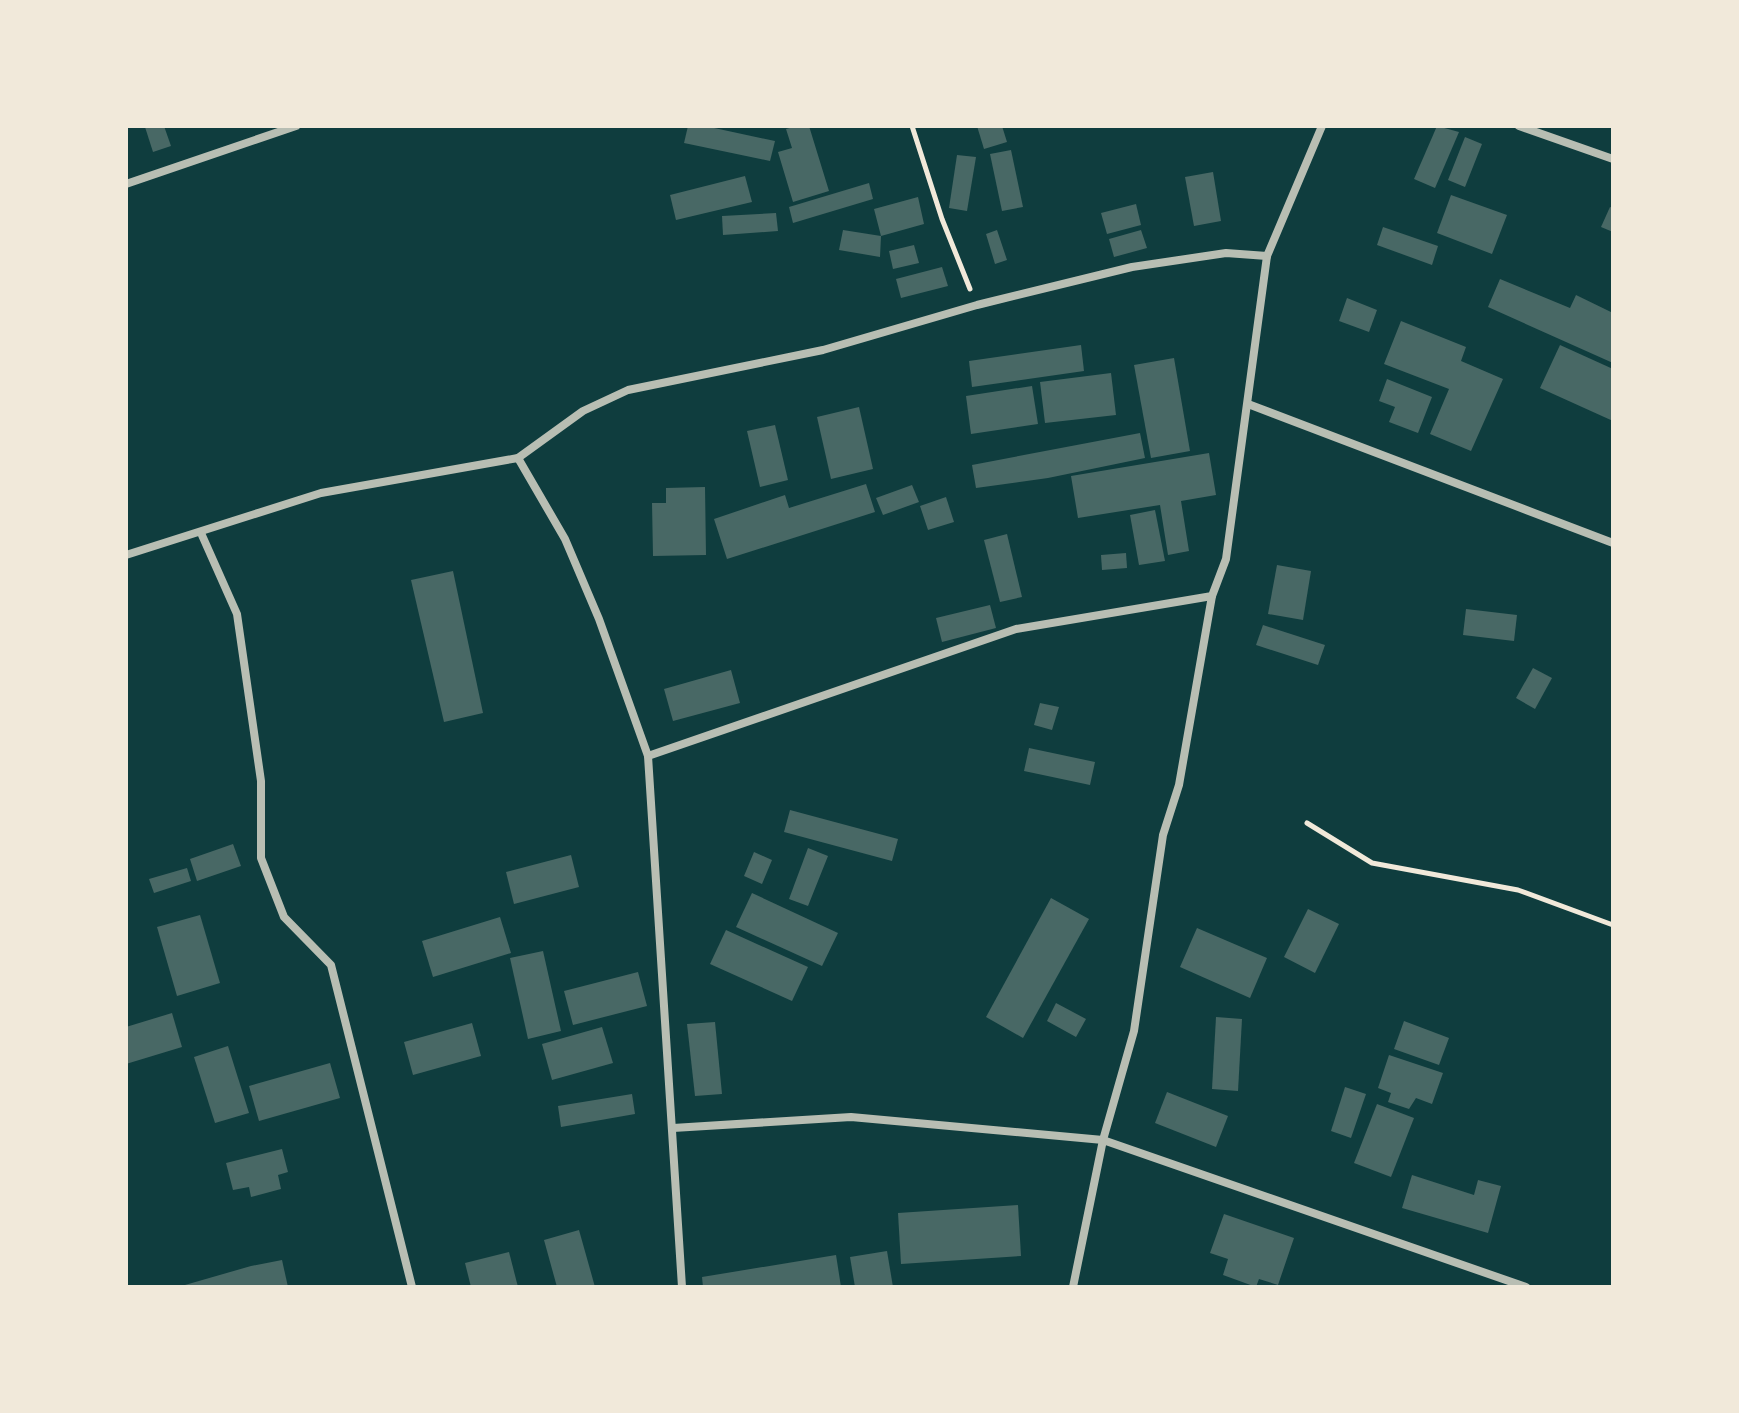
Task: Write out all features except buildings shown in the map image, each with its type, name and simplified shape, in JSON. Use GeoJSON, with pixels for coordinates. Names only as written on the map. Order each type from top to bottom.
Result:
{"type":"FeatureCollection","features":[{"type":"Feature","properties":{"kind":"street"},"geometry":{"type":"LineString","coordinates":[[126,184],[296,126]]}},
{"type":"Feature","properties":{"kind":"street"},"geometry":{"type":"LineString","coordinates":[[1073,1287],[1103,1140],[1134,1031],[1163,835],[1179,785],[1212,596],[1226,559],[1267,256],[1322,126]]}},
{"type":"Feature","properties":{"kind":"street"},"geometry":{"type":"LineString","coordinates":[[1519,126],[1613,159]]}},
{"type":"Feature","properties":{"kind":"street"},"geometry":{"type":"LineString","coordinates":[[126,555],[321,493],[518,458],[583,411],[628,390],[823,350],[977,305],[1132,267],[1226,253],[1267,256]]}},
{"type":"Feature","properties":{"kind":"street"},"geometry":{"type":"LineString","coordinates":[[1248,404],[1613,543]]}},
{"type":"Feature","properties":{"kind":"street"},"geometry":{"type":"LineString","coordinates":[[518,458],[570,552],[599,619],[648,756],[682,1287]]}},
{"type":"Feature","properties":{"kind":"street"},"geometry":{"type":"LineString","coordinates":[[201,533],[237,614],[261,781],[261,858],[284,917],[331,965],[412,1287]]}},
{"type":"Feature","properties":{"kind":"street"},"geometry":{"type":"LineString","coordinates":[[648,756],[1016,629],[1212,596]]}},
{"type":"Feature","properties":{"kind":"street"},"geometry":{"type":"LineString","coordinates":[[673,1128],[851,1117],[1103,1140],[1526,1287]]}},
{"type":"Feature","properties":{"kind":"path"},"geometry":{"type":"LineString","coordinates":[[912,126],[942,219],[977,305]]}},
{"type":"Feature","properties":{"kind":"path"},"geometry":{"type":"LineString","coordinates":[[1307,823],[1372,863],[1518,890],[1613,925]]}}]}
